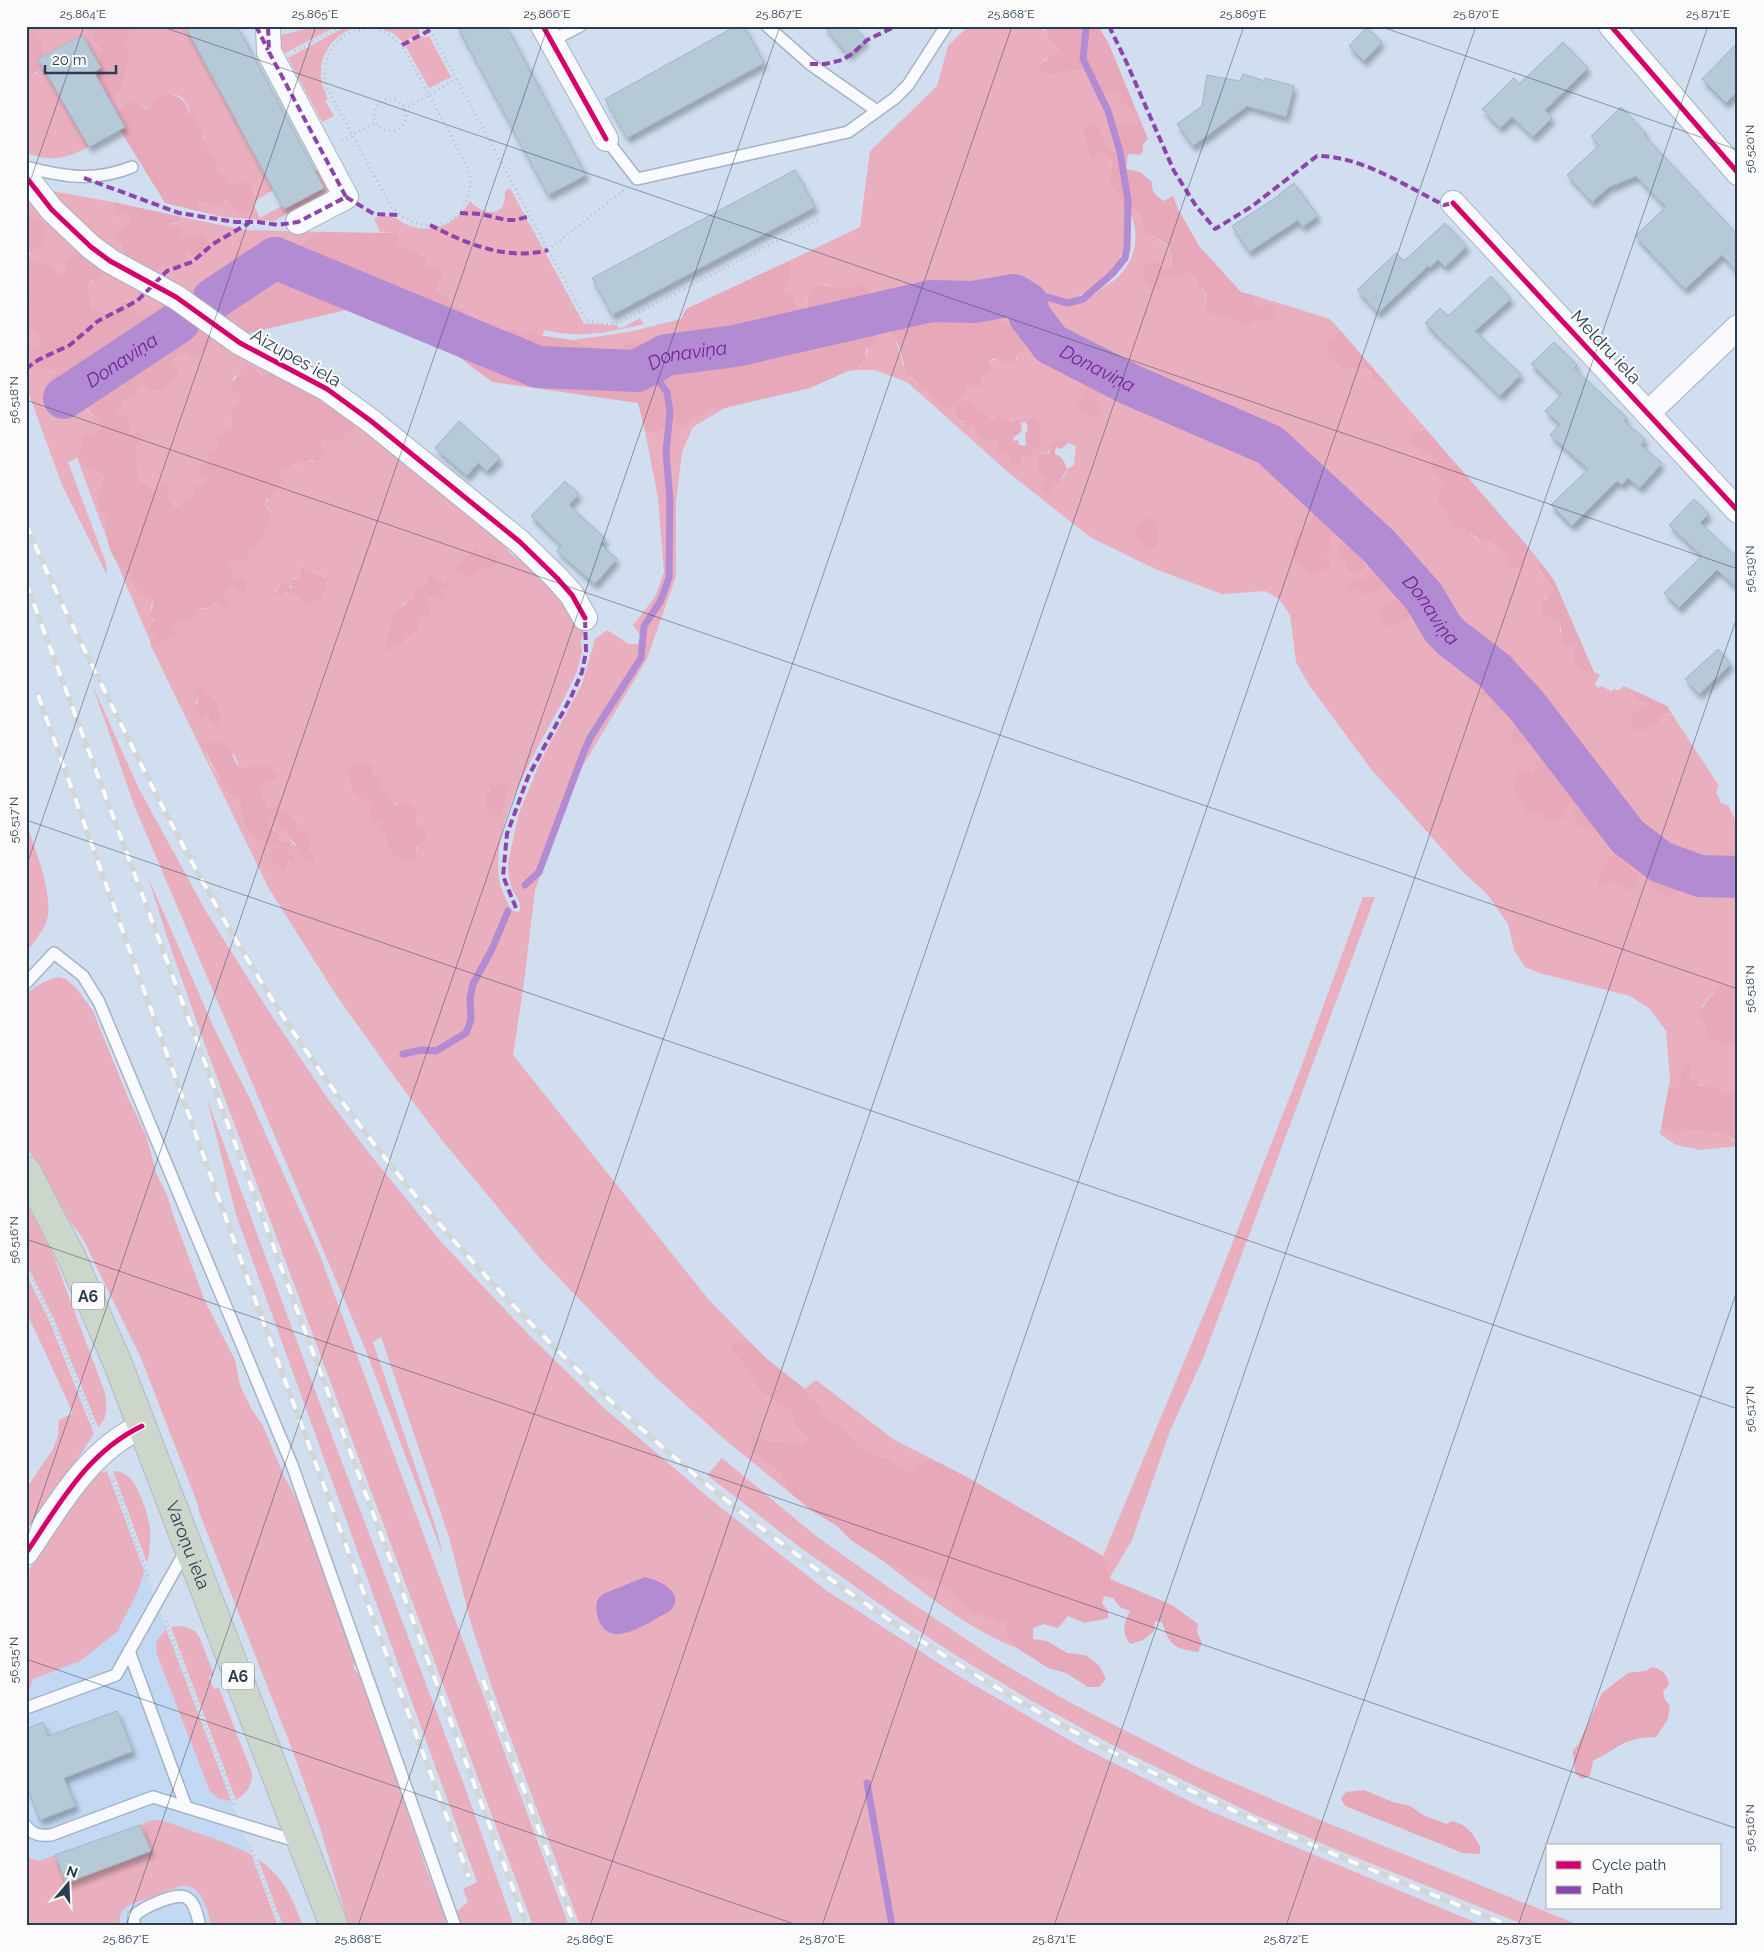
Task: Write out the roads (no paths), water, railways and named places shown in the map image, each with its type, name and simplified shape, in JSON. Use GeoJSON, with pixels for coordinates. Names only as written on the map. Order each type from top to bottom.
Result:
{"type":"FeatureCollection","features":[{"type":"Feature","properties":{"kind":"highway","name":"Varoņu iela"},"geometry":{"type":"LineString","coordinates":[[26,1170],[72,1258],[118,1364],[334,1926]]}},
{"type":"Feature","properties":{"kind":"street"},"geometry":{"type":"LineString","coordinates":[[256,26],[346,196],[298,222]]}},
{"type":"Feature","properties":{"kind":"street"},"geometry":{"type":"LineString","coordinates":[[268,26],[272,57]]}},
{"type":"Feature","properties":{"kind":"street"},"geometry":{"type":"LineString","coordinates":[[1611,26],[1738,173]]}},
{"type":"Feature","properties":{"kind":"street"},"geometry":{"type":"LineString","coordinates":[[547,33],[606,139]]}},
{"type":"Feature","properties":{"kind":"street","name":"Aizupes iela"},"geometry":{"type":"LineString","coordinates":[[26,177],[52,210],[90,248],[131,274],[176,297],[240,343],[327,389],[371,421],[520,542],[557,578],[572,596],[585,618]]}},
{"type":"Feature","properties":{"kind":"street","name":"Meldru iela"},"geometry":{"type":"LineString","coordinates":[[1453,203],[1738,511]]}},
{"type":"Feature","properties":{"kind":"street"},"geometry":{"type":"LineString","coordinates":[[1648,413],[1738,327]]}},
{"type":"Feature","properties":{"kind":"street"},"geometry":{"type":"LineString","coordinates":[[26,1553],[73,1483],[90,1462],[109,1445],[142,1426]]}},
{"type":"Feature","properties":{"kind":"lane"},"geometry":{"type":"LineString","coordinates":[[547,33],[580,26]]}},
{"type":"Feature","properties":{"kind":"lane"},"geometry":{"type":"LineString","coordinates":[[767,26],[810,64],[877,111]]}},
{"type":"Feature","properties":{"kind":"lane"},"geometry":{"type":"LineString","coordinates":[[606,139],[638,179],[848,132],[895,98],[908,85],[946,26]]}},
{"type":"Feature","properties":{"kind":"lane"},"geometry":{"type":"LineString","coordinates":[[26,167],[60,175],[84,178],[105,176],[132,167]]}},
{"type":"Feature","properties":{"kind":"lane"},"geometry":{"type":"LineString","coordinates":[[26,983],[54,953],[82,976],[100,1002],[292,1465],[456,1926]]}},
{"type":"Feature","properties":{"kind":"lane"},"geometry":{"type":"LineString","coordinates":[[26,1708],[116,1675],[188,1547]]}},
{"type":"Feature","properties":{"kind":"lane"},"geometry":{"type":"LineString","coordinates":[[129,1651],[186,1807]]}},
{"type":"Feature","properties":{"kind":"lane"},"geometry":{"type":"LineString","coordinates":[[26,1826],[35,1834],[42,1836],[51,1835],[153,1796],[302,1843]]}},
{"type":"Feature","properties":{"kind":"lane"},"geometry":{"type":"LineString","coordinates":[[134,1926],[134,1916],[140,1910],[178,1896],[186,1897],[193,1902],[200,1926]]}},
{"type":"Feature","properties":{"kind":"waterway"},"geometry":{"type":"LineString","coordinates":[[1027,303],[1042,300],[1046,297],[1068,303],[1083,299],[1113,273],[1125,258],[1128,200],[1120,152],[1108,111],[1083,59],[1086,28]]}},
{"type":"Feature","properties":{"kind":"waterway","name":"Donaviņa"},"geometry":{"type":"LineString","coordinates":[[213,299],[275,258],[538,367],[637,371],[666,355],[735,346],[931,301],[973,302],[1014,295],[1027,303],[1029,315],[1051,344],[1131,385],[1270,445],[1379,546],[1424,597],[1443,629],[1495,671],[1527,706],[1628,837],[1661,862],[1700,876],[1738,877]]}},
{"type":"Feature","properties":{"kind":"waterway","name":"Donaviņa"},"geometry":{"type":"LineString","coordinates":[[64,398],[179,322]]}},
{"type":"Feature","properties":{"kind":"waterway"},"geometry":{"type":"LineString","coordinates":[[525,885],[539,872],[590,738],[641,658],[644,626],[660,602],[669,578],[670,501],[666,452],[670,412],[667,392],[658,380],[651,363]]}},
{"type":"Feature","properties":{"kind":"waterway"},"geometry":{"type":"LineString","coordinates":[[403,1054],[422,1050],[436,1051],[466,1033],[471,1020],[470,998],[473,984],[492,949],[508,911]]}},
{"type":"Feature","properties":{"kind":"waterway"},"geometry":{"type":"LineString","coordinates":[[867,1783],[892,1926]]}},
{"type":"Feature","properties":{"kind":"railway"},"geometry":{"type":"LineString","coordinates":[[26,524],[68,616],[169,820],[231,931],[275,1004],[350,1112],[431,1215],[519,1312],[613,1403],[712,1489],[816,1569],[925,1643],[1037,1711],[1094,1743],[1152,1772],[1270,1827],[1510,1926]]}},
{"type":"Feature","properties":{"kind":"railway"},"geometry":{"type":"LineString","coordinates":[[26,583],[527,1926]]}},
{"type":"Feature","properties":{"kind":"railway"},"geometry":{"type":"LineString","coordinates":[[38,695],[260,1313],[469,1877]]}},
{"type":"Feature","properties":{"kind":"railway"},"geometry":{"type":"LineString","coordinates":[[483,1680],[575,1926]]}}]}
